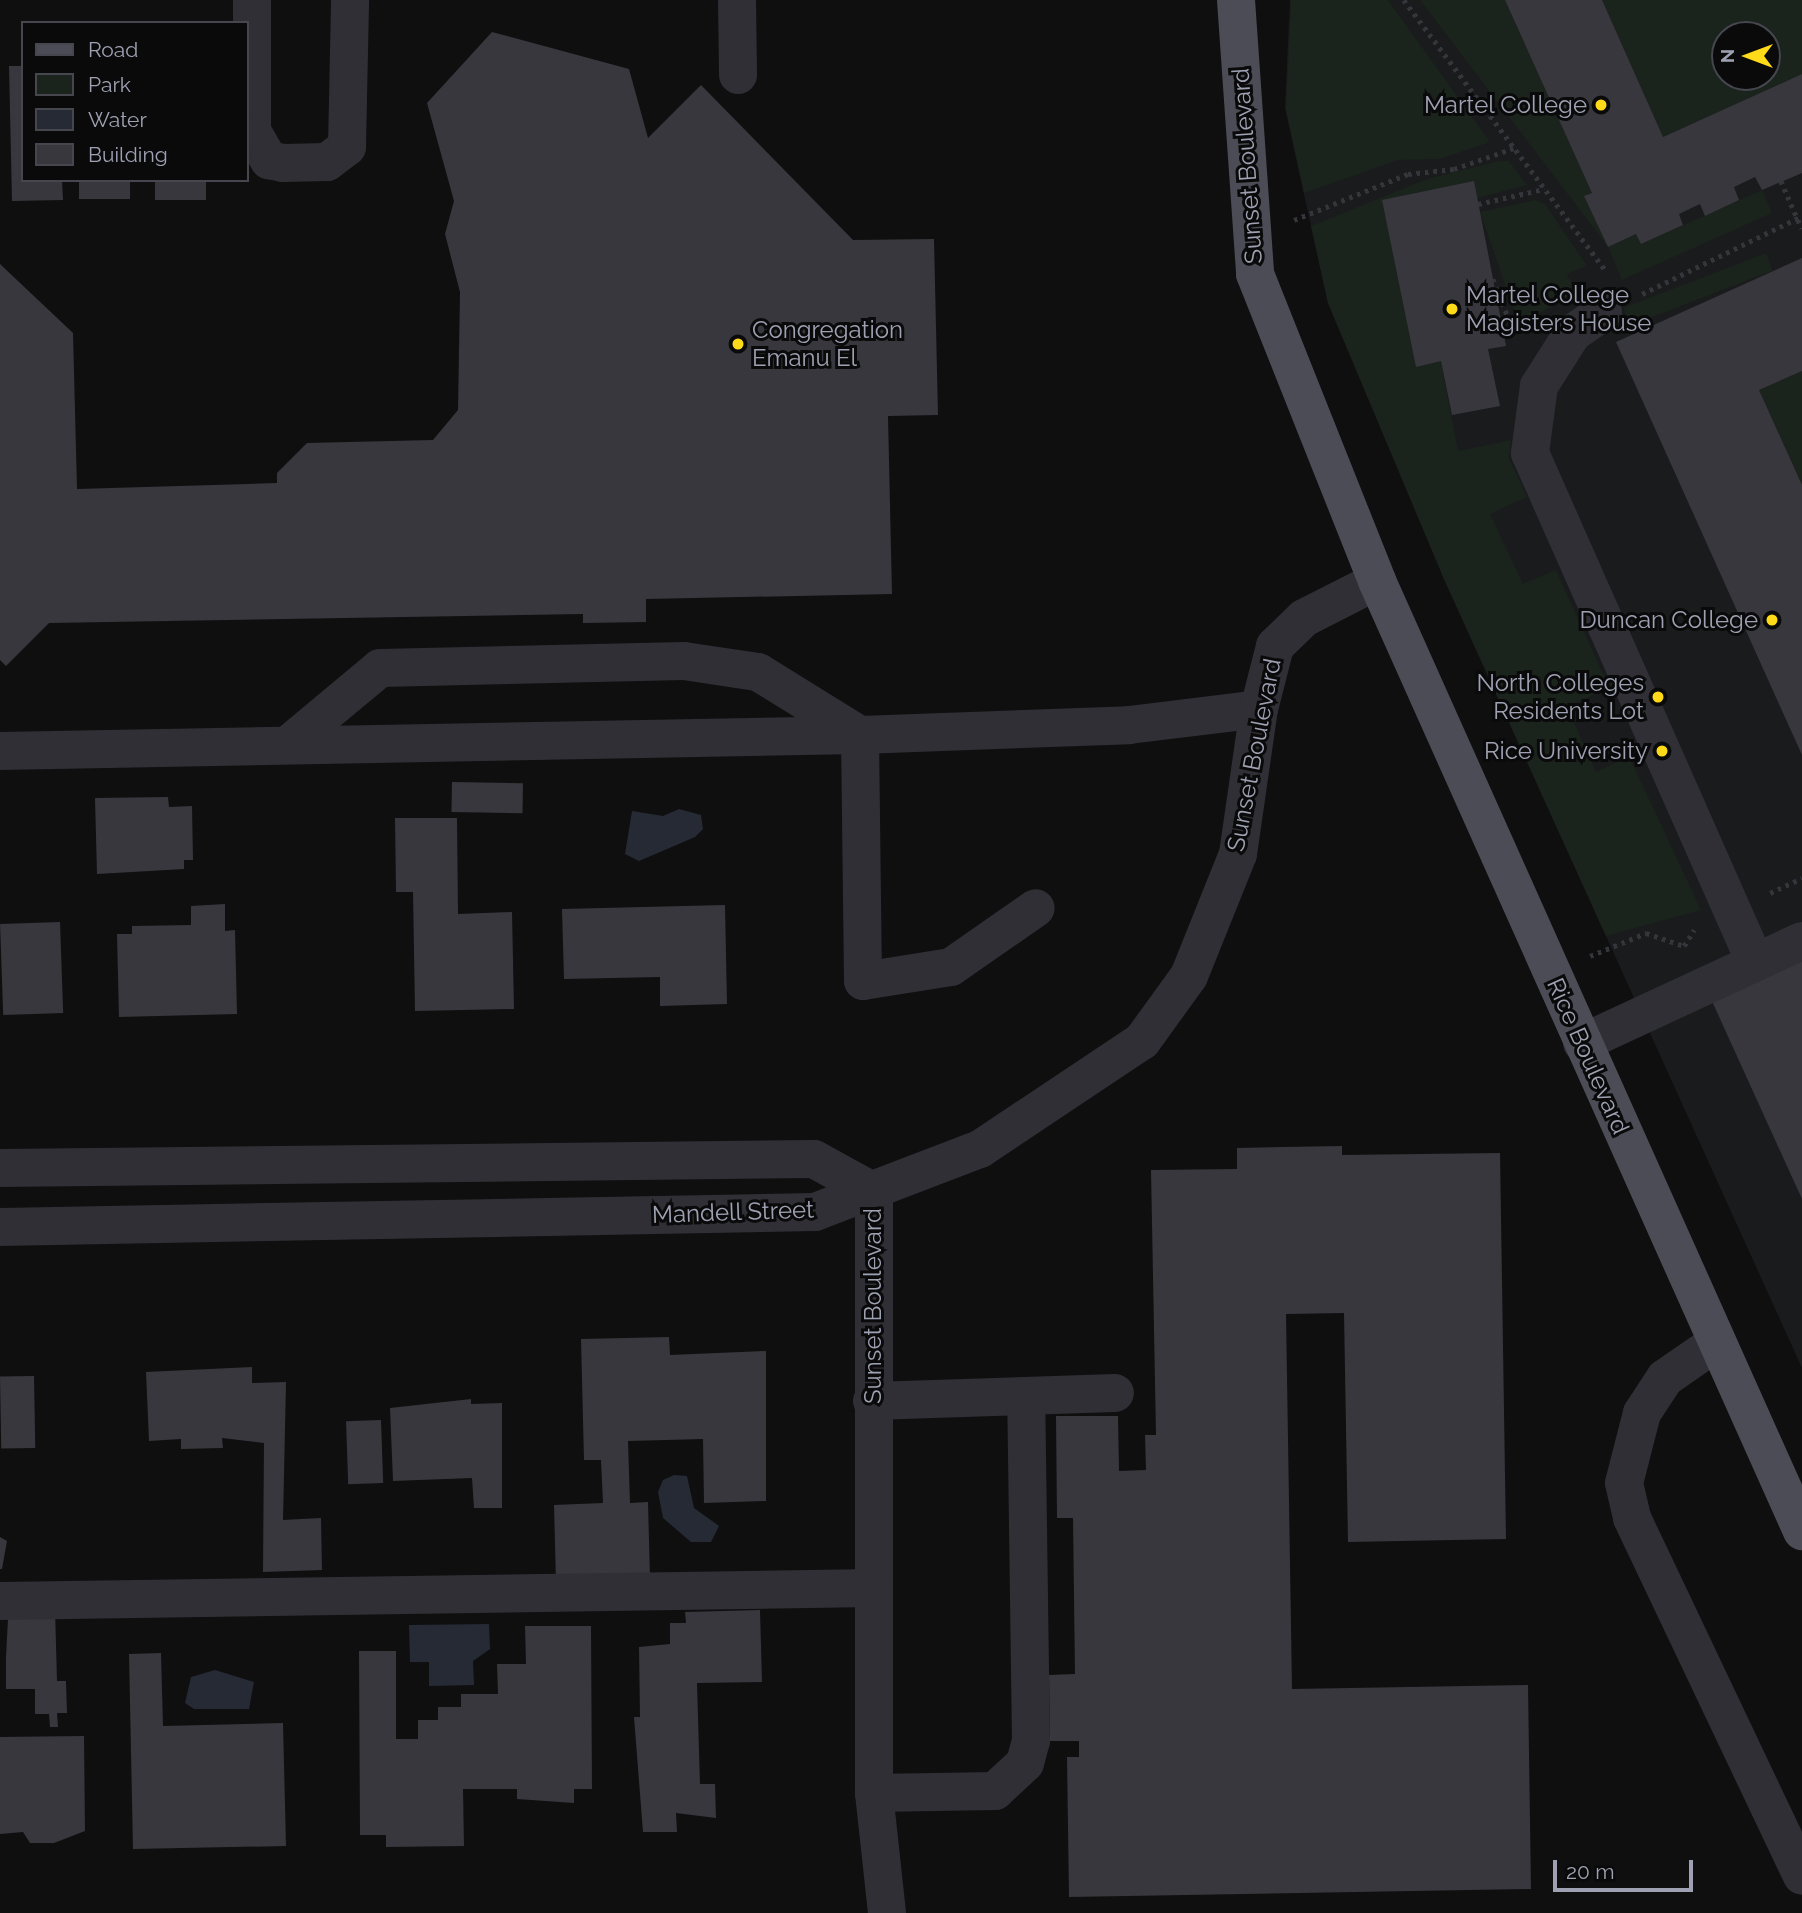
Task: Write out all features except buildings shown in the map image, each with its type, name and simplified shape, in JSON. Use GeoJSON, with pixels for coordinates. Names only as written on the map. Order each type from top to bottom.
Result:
{"type":"FeatureCollection","features":[{"type":"Feature","properties":{"kind":"main road","name":"Sunset Boulevard"},"geometry":{"type":"LineString","coordinates":[[1236,0],[1255,274],[1377,581]]}},
{"type":"Feature","properties":{"kind":"main road","name":"Rice Boulevard"},"geometry":{"type":"LineString","coordinates":[[1377,581],[1802,1531]]}},
{"type":"Feature","properties":{"kind":"street"},"geometry":{"type":"LineString","coordinates":[[252,0],[252,131],[269,160],[283,163],[327,163],[347,147],[350,0]]}},
{"type":"Feature","properties":{"kind":"street"},"geometry":{"type":"LineString","coordinates":[[737,0],[738,75]]}},
{"type":"Feature","properties":{"kind":"street"},"geometry":{"type":"LineString","coordinates":[[1616,307],[1572,334],[1539,386],[1530,453],[1755,962]]}},
{"type":"Feature","properties":{"kind":"street","name":"Sunset Boulevard"},"geometry":{"type":"LineString","coordinates":[[887,1913],[874,1793],[874,1192],[980,1149],[1142,1041],[1189,976],[1238,854],[1259,709],[1275,646],[1304,618],[1377,581]]}},
{"type":"Feature","properties":{"kind":"street"},"geometry":{"type":"LineString","coordinates":[[290,743],[380,668],[528,661],[684,661],[758,672],[860,735]]}},
{"type":"Feature","properties":{"kind":"street"},"geometry":{"type":"LineString","coordinates":[[0,751],[290,743],[860,735],[1129,724],[1259,709]]}},
{"type":"Feature","properties":{"kind":"street"},"geometry":{"type":"LineString","coordinates":[[860,735],[863,981],[951,967],[1037,908]]}},
{"type":"Feature","properties":{"kind":"street"},"geometry":{"type":"LineString","coordinates":[[1582,1043],[1802,941]]}},
{"type":"Feature","properties":{"kind":"street","name":"Mandell Street"},"geometry":{"type":"LineString","coordinates":[[0,1168],[814,1159],[874,1192]]}},
{"type":"Feature","properties":{"kind":"street"},"geometry":{"type":"LineString","coordinates":[[163,1166],[163,1224]]}},
{"type":"Feature","properties":{"kind":"street","name":"Mandell Street"},"geometry":{"type":"LineString","coordinates":[[0,1227],[815,1212],[874,1192]]}},
{"type":"Feature","properties":{"kind":"street"},"geometry":{"type":"LineString","coordinates":[[1717,1342],[1665,1378],[1643,1413],[1624,1483],[1632,1518],[1802,1876]]}},
{"type":"Feature","properties":{"kind":"street"},"geometry":{"type":"LineString","coordinates":[[872,1401],[1115,1393]]}},
{"type":"Feature","properties":{"kind":"street"},"geometry":{"type":"LineString","coordinates":[[874,1793],[995,1791],[1025,1763],[1031,1741],[1026,1396]]}},
{"type":"Feature","properties":{"kind":"street"},"geometry":{"type":"LineString","coordinates":[[0,1601],[873,1588]]}},
{"type":"Feature","properties":{"kind":"path"},"geometry":{"type":"LineString","coordinates":[[1404,0],[1544,189],[1616,307],[1800,218]]}},
{"type":"Feature","properties":{"kind":"path"},"geometry":{"type":"LineString","coordinates":[[1290,221],[1408,174],[1454,169],[1514,148]]}},
{"type":"Feature","properties":{"kind":"path"},"geometry":{"type":"LineString","coordinates":[[1781,181],[1800,218],[1802,229]]}},
{"type":"Feature","properties":{"kind":"path"},"geometry":{"type":"LineString","coordinates":[[1478,204],[1544,189]]}},
{"type":"Feature","properties":{"kind":"shaded area","name":"Rice University"},"geometry":{"type":"Polygon","coordinates":[[[1290,0],[1802,0],[1802,1368],[1444,579],[1328,303],[1285,108],[1290,0]]]}},
{"type":"Feature","properties":{"kind":"green space"},"geometry":{"type":"Polygon","coordinates":[[[1291,0],[1388,0],[1490,142],[1440,159],[1398,160],[1304,193],[1286,109],[1291,0]]]}},
{"type":"Feature","properties":{"kind":"green space"},"geometry":{"type":"Polygon","coordinates":[[[1420,0],[1505,0],[1592,193],[1585,197],[1608,247],[1420,0]]]}},
{"type":"Feature","properties":{"kind":"green space"},"geometry":{"type":"Polygon","coordinates":[[[1602,0],[1802,0],[1802,74],[1781,84],[1781,21],[1711,21],[1711,91],[1764,91],[1663,137],[1602,0]]]}},
{"type":"Feature","properties":{"kind":"green space"},"geometry":{"type":"Polygon","coordinates":[[[1499,161],[1509,161],[1527,185],[1477,198],[1473,182],[1383,200],[1416,366],[1441,361],[1458,451],[1511,440],[1509,458],[1527,497],[1490,514],[1523,584],[1556,570],[1609,687],[1567,707],[1596,772],[1629,756],[1701,910],[1606,936],[1444,579],[1328,303],[1311,226],[1427,179],[1499,161]]]}},
{"type":"Feature","properties":{"kind":"green space"},"geometry":{"type":"Polygon","coordinates":[[[1762,190],[1772,213],[1622,280],[1608,247],[1636,234],[1641,244],[1762,190]]]}},
{"type":"Feature","properties":{"kind":"green space"},"geometry":{"type":"Polygon","coordinates":[[[1535,200],[1545,204],[1587,266],[1567,274],[1575,289],[1567,297],[1519,325],[1480,212],[1535,200]]]}},
{"type":"Feature","properties":{"kind":"green space"},"geometry":{"type":"Polygon","coordinates":[[[1766,253],[1773,271],[1630,326],[1623,308],[1766,253]]]}},
{"type":"Feature","properties":{"kind":"green space"},"geometry":{"type":"Polygon","coordinates":[[[1802,371],[1802,485],[1759,390],[1802,371]]]}},
{"type":"Feature","properties":{"kind":"water"},"geometry":{"type":"Polygon","coordinates":[[[679,809],[701,815],[703,829],[695,837],[639,861],[625,854],[632,811],[663,816],[679,809]]]}},
{"type":"Feature","properties":{"kind":"water"},"geometry":{"type":"Polygon","coordinates":[[[674,1475],[687,1476],[694,1508],[719,1526],[711,1542],[691,1542],[663,1518],[658,1492],[663,1480],[674,1475]]]}},
{"type":"Feature","properties":{"kind":"water"},"geometry":{"type":"Polygon","coordinates":[[[489,1624],[490,1649],[473,1661],[474,1685],[429,1686],[429,1662],[410,1662],[409,1625],[489,1624]]]}},
{"type":"Feature","properties":{"kind":"water"},"geometry":{"type":"Polygon","coordinates":[[[215,1670],[254,1682],[249,1709],[194,1709],[185,1703],[191,1677],[215,1670]]]}},
{"type":"Feature","properties":{"kind":"place","name":"Martel College"},"geometry":{"type":"Point","coordinates":[1601,105]}},
{"type":"Feature","properties":{"kind":"place","name":"Martel College Magisters House"},"geometry":{"type":"Point","coordinates":[1452,309]}},
{"type":"Feature","properties":{"kind":"place","name":"Congregation Emanu El"},"geometry":{"type":"Point","coordinates":[738,344]}},
{"type":"Feature","properties":{"kind":"place","name":"Duncan College"},"geometry":{"type":"Point","coordinates":[1772,620]}},
{"type":"Feature","properties":{"kind":"place","name":"North Colleges Residents Lot"},"geometry":{"type":"Point","coordinates":[1658,697]}},
{"type":"Feature","properties":{"kind":"place","name":"Rice University"},"geometry":{"type":"Point","coordinates":[1662,751]}}]}
